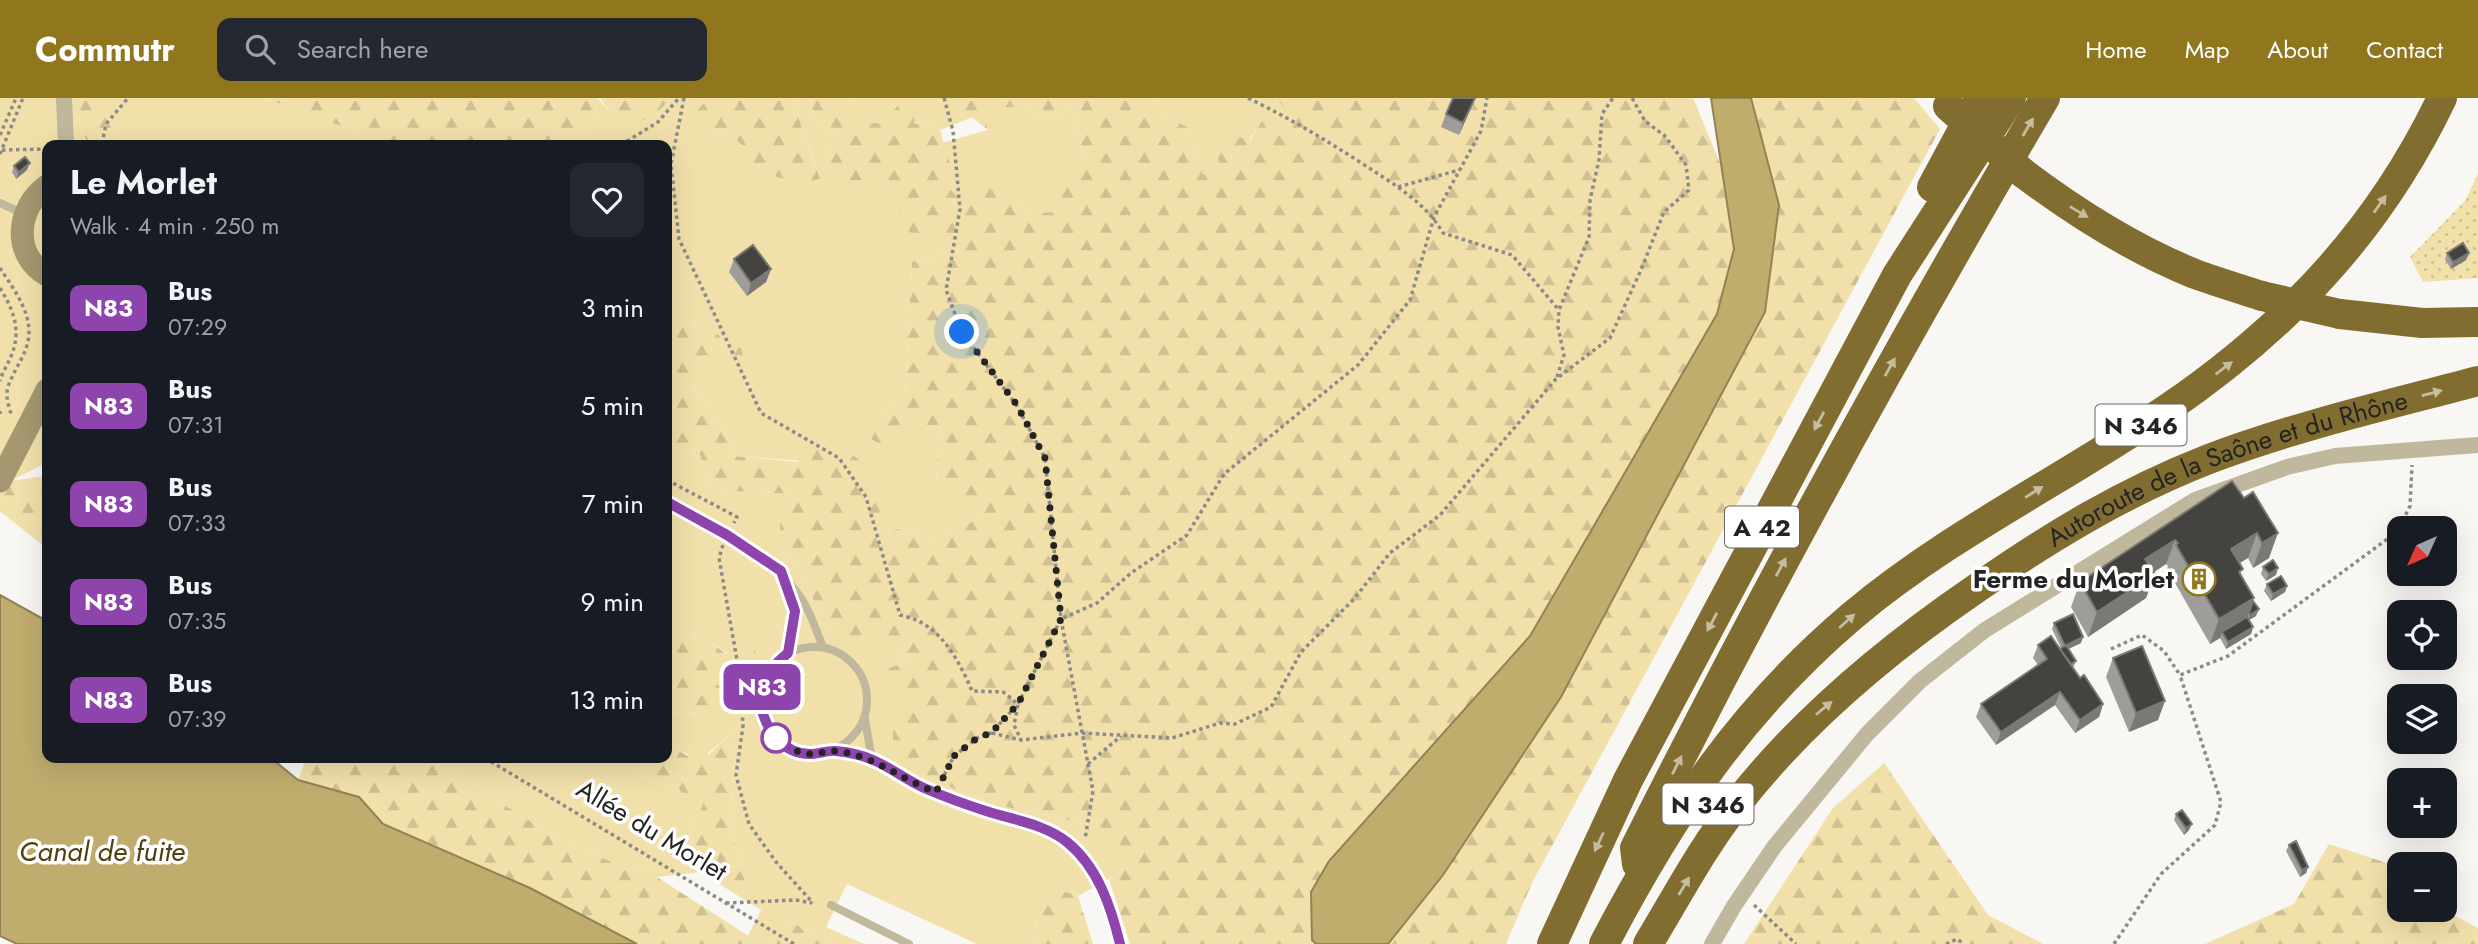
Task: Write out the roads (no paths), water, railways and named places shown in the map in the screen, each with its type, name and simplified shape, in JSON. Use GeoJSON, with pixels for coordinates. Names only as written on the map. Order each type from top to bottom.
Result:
{"type":"FeatureCollection","features":[{"type":"Feature","properties":{"kind":"highway"},"geometry":{"type":"LineString","coordinates":[[1896,275],[1912,226],[1980,98]]}},
{"type":"Feature","properties":{"kind":"highway","name":"A 42"},"geometry":{"type":"LineString","coordinates":[[1552,944],[1628,780],[1896,275],[2011,98]]}},
{"type":"Feature","properties":{"kind":"highway"},"geometry":{"type":"LineString","coordinates":[[1638,878],[1635,848],[1681,757],[1830,475],[2045,98]]}},
{"type":"Feature","properties":{"kind":"highway"},"geometry":{"type":"LineString","coordinates":[[1945,102],[2023,173],[2062,202],[2129,243],[2195,274],[2262,296],[2340,313],[2422,323],[2478,322]]}},
{"type":"Feature","properties":{"kind":"highway","name":"N 346"},"geometry":{"type":"LineString","coordinates":[[1604,944],[1638,878],[1688,797],[1731,738],[1796,667],[1852,616],[1908,573],[2167,409],[2228,365],[2279,321],[2326,275],[2367,223],[2402,173],[2436,111]]}},
{"type":"Feature","properties":{"kind":"highway","name":"Autoroute de la Saône et du Rhône"},"geometry":{"type":"LineString","coordinates":[[1648,944],[1734,807],[1814,716],[1918,629],[2018,559],[2078,521],[2158,481],[2210,459],[2349,415],[2478,381]]}},
{"type":"Feature","properties":{"kind":"highway","name":"N 346"},"geometry":{"type":"LineString","coordinates":[[1621,944],[1638,911],[1691,829],[1736,763],[1789,695],[1796,667]]}},
{"type":"Feature","properties":{"kind":"street"},"geometry":{"type":"LineString","coordinates":[[64,98],[66,140]]}},
{"type":"Feature","properties":{"kind":"street"},"geometry":{"type":"LineString","coordinates":[[66,121],[74,140]]}},
{"type":"Feature","properties":{"kind":"street"},"geometry":{"type":"LineString","coordinates":[[42,191],[30,202],[22,226],[26,252],[42,275]]}},
{"type":"Feature","properties":{"kind":"street"},"geometry":{"type":"LineString","coordinates":[[0,481],[42,400]]}},
{"type":"Feature","properties":{"kind":"street"},"geometry":{"type":"LineString","coordinates":[[1712,944],[1774,847],[1867,734],[1920,681],[1984,630],[2195,500],[2287,467],[2335,456],[2478,445]]}},
{"type":"Feature","properties":{"kind":"lane"},"geometry":{"type":"LineString","coordinates":[[0,203],[24,214]]}},
{"type":"Feature","properties":{"kind":"lane"},"geometry":{"type":"LineString","coordinates":[[672,505],[727,535],[781,571],[803,600],[823,647]]}},
{"type":"Feature","properties":{"kind":"lane"},"geometry":{"type":"LineString","coordinates":[[781,571],[795,611],[788,653]]}},
{"type":"Feature","properties":{"kind":"lane"},"geometry":{"type":"LineString","coordinates":[[865,719],[850,741],[834,750],[808,754],[790,748],[775,737],[765,722],[760,701],[763,682],[774,664],[788,653],[804,647],[823,647],[851,661],[862,676],[868,700],[865,719],[872,760]]}},
{"type":"Feature","properties":{"kind":"lane"},"geometry":{"type":"LineString","coordinates":[[834,750],[872,760],[936,792],[979,809],[1048,830],[1066,841],[1082,855],[1095,875],[1113,916],[1120,944]]}},
{"type":"Feature","properties":{"kind":"lane"},"geometry":{"type":"LineString","coordinates":[[831,905],[909,944]]}},
{"type":"Feature","properties":{"kind":"water"},"geometry":{"type":"Polygon","coordinates":[[[1711,98],[1751,98],[1779,205],[1765,312],[1561,697],[1443,875],[1388,944],[1316,944],[1312,940],[1311,892],[1329,861],[1530,636],[1717,314],[1734,249],[1711,98]]]}},
{"type":"Feature","properties":{"kind":"water","name":"Canal de fuite"},"geometry":{"type":"Polygon","coordinates":[[[0,595],[42,618],[42,763],[277,763],[298,780],[359,797],[383,824],[530,888],[637,944],[17,944],[0,936],[0,595]]]}},
{"type":"Feature","properties":{"kind":"place","name":"Ferme du Morlet"},"geometry":{"type":"Point","coordinates":[2199,579]}}]}
